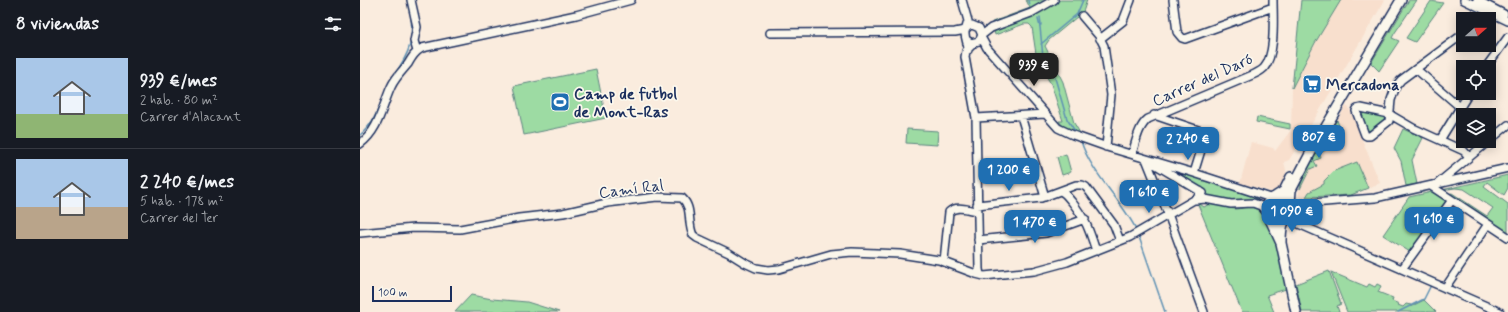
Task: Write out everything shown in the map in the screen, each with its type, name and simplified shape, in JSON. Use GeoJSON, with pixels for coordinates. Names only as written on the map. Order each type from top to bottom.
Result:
{"type":"FeatureCollection","features":[{"type":"Feature","properties":{"kind":"main road"},"geometry":{"type":"LineString","coordinates":[[1281,243],[1268,215],[1266,206],[1271,197],[1284,190],[1287,186],[1298,163],[1395,0]]}},
{"type":"Feature","properties":{"kind":"main road"},"geometry":{"type":"LineString","coordinates":[[1296,312],[1281,243],[1281,232],[1289,211],[1291,190],[1311,152],[1401,0]]}},
{"type":"Feature","properties":{"kind":"main road"},"geometry":{"type":"LineString","coordinates":[[1271,197],[1285,198],[1289,211]]}},
{"type":"Feature","properties":{"kind":"main road"},"geometry":{"type":"LineString","coordinates":[[1268,215],[1278,221],[1289,211]]}},
{"type":"Feature","properties":{"kind":"street"},"geometry":{"type":"LineString","coordinates":[[411,0],[416,27],[414,41],[417,51]]}},
{"type":"Feature","properties":{"kind":"street"},"geometry":{"type":"LineString","coordinates":[[360,144],[370,135],[377,124],[392,85],[417,51],[422,48],[576,15],[628,0]]}},
{"type":"Feature","properties":{"kind":"street"},"geometry":{"type":"LineString","coordinates":[[962,0],[968,21],[966,29],[968,50]]}},
{"type":"Feature","properties":{"kind":"street"},"geometry":{"type":"LineString","coordinates":[[770,33],[955,32],[966,29],[970,26],[991,28],[1031,13],[1054,0]]}},
{"type":"Feature","properties":{"kind":"street"},"geometry":{"type":"LineString","coordinates":[[1100,39],[1123,21],[1131,0]]}},
{"type":"Feature","properties":{"kind":"street"},"geometry":{"type":"LineString","coordinates":[[1173,0],[1179,35],[1182,38],[1190,38],[1273,4]]}},
{"type":"Feature","properties":{"kind":"street"},"geometry":{"type":"LineString","coordinates":[[1464,0],[1489,12]]}},
{"type":"Feature","properties":{"kind":"street"},"geometry":{"type":"LineString","coordinates":[[1477,0],[1508,16]]}},
{"type":"Feature","properties":{"kind":"street","name":"Carrer del Daró"},"geometry":{"type":"LineString","coordinates":[[1132,154],[1143,123],[1154,116],[1250,76],[1264,68],[1272,45],[1273,4]]}},
{"type":"Feature","properties":{"kind":"street"},"geometry":{"type":"LineString","coordinates":[[1496,15],[1508,21]]}},
{"type":"Feature","properties":{"kind":"street"},"geometry":{"type":"LineString","coordinates":[[967,16],[981,30],[979,39]]}},
{"type":"Feature","properties":{"kind":"street"},"geometry":{"type":"LineString","coordinates":[[1082,16],[1104,46],[1111,95],[1106,147]]}},
{"type":"Feature","properties":{"kind":"street"},"geometry":{"type":"LineString","coordinates":[[980,275],[977,208],[976,118],[964,58],[968,50],[991,28]]}},
{"type":"Feature","properties":{"kind":"street"},"geometry":{"type":"LineString","coordinates":[[955,32],[960,33],[966,39],[979,39],[1058,128],[1072,135],[1106,147],[1271,197]]}},
{"type":"Feature","properties":{"kind":"street"},"geometry":{"type":"LineString","coordinates":[[1491,60],[1508,37]]}},
{"type":"Feature","properties":{"kind":"street"},"geometry":{"type":"LineString","coordinates":[[1456,39],[1401,80],[1396,86],[1391,100],[1389,114],[1388,122],[1367,136],[1356,112],[1356,109],[1360,108],[1389,114],[1413,128],[1464,152],[1469,157]]}},
{"type":"Feature","properties":{"kind":"street"},"geometry":{"type":"LineString","coordinates":[[1416,69],[1460,107]]}},
{"type":"Feature","properties":{"kind":"street"},"geometry":{"type":"LineString","coordinates":[[1440,140],[1464,100]]}},
{"type":"Feature","properties":{"kind":"street"},"geometry":{"type":"LineString","coordinates":[[976,118],[1045,114]]}},
{"type":"Feature","properties":{"kind":"street"},"geometry":{"type":"LineString","coordinates":[[1021,116],[1045,197]]}},
{"type":"Feature","properties":{"kind":"street"},"geometry":{"type":"LineString","coordinates":[[1154,116],[1204,132],[1206,134],[1194,173]]}},
{"type":"Feature","properties":{"kind":"street"},"geometry":{"type":"LineString","coordinates":[[1433,187],[1508,125]]}},
{"type":"Feature","properties":{"kind":"street"},"geometry":{"type":"LineString","coordinates":[[1146,158],[1205,195],[1232,204],[1254,204],[1261,206],[1268,215]]}},
{"type":"Feature","properties":{"kind":"street"},"geometry":{"type":"LineString","coordinates":[[1146,158],[1204,312]]}},
{"type":"Feature","properties":{"kind":"street"},"geometry":{"type":"LineString","coordinates":[[1500,312],[1298,224],[1295,222],[1289,211],[1300,204],[1374,198],[1433,187],[1508,168]]}},
{"type":"Feature","properties":{"kind":"street"},"geometry":{"type":"LineString","coordinates":[[1445,183],[1443,181],[1452,172]]}},
{"type":"Feature","properties":{"kind":"street"},"geometry":{"type":"LineString","coordinates":[[1120,241],[1114,225],[1086,187],[1076,185],[1045,197],[977,208],[958,208],[951,210],[942,261],[984,276],[1034,271],[1067,262],[1120,241],[1194,200],[1200,195],[1205,195]]}},
{"type":"Feature","properties":{"kind":"street"},"geometry":{"type":"LineString","coordinates":[[1433,187],[1508,238]]}},
{"type":"Feature","properties":{"kind":"street"},"geometry":{"type":"LineString","coordinates":[[1060,191],[1066,194],[1085,219],[1096,251]]}},
{"type":"Feature","properties":{"kind":"street"},"geometry":{"type":"LineString","coordinates":[[1194,200],[1201,199],[1205,195]]}},
{"type":"Feature","properties":{"kind":"street","name":"Camí Ral"},"geometry":{"type":"LineString","coordinates":[[360,233],[414,228],[460,229],[519,218],[563,213],[607,202],[672,197],[682,198],[688,205],[690,225],[693,235],[756,268],[779,270],[841,252],[900,254],[942,261]]}},
{"type":"Feature","properties":{"kind":"street"},"geometry":{"type":"LineString","coordinates":[[1402,269],[1452,200]]}},
{"type":"Feature","properties":{"kind":"street"},"geometry":{"type":"LineString","coordinates":[[978,240],[1046,233],[1085,219]]}},
{"type":"Feature","properties":{"kind":"street"},"geometry":{"type":"LineString","coordinates":[[1445,288],[1488,224]]}},
{"type":"Feature","properties":{"kind":"shaded area"},"geometry":{"type":"Polygon","coordinates":[[[1341,0],[1385,0],[1305,135],[1289,160],[1284,162],[1286,170],[1285,182],[1279,190],[1272,192],[1240,183],[1251,142],[1273,148],[1275,151],[1291,130],[1292,88],[1315,43],[1341,0]]]}},
{"type":"Feature","properties":{"kind":"shaded area"},"geometry":{"type":"Polygon","coordinates":[[[1346,106],[1349,108],[1380,183],[1351,195],[1299,197],[1298,195],[1301,183],[1316,154],[1346,106]]]}},
{"type":"Feature","properties":{"kind":"green space"},"geometry":{"type":"Polygon","coordinates":[[[1026,0],[1049,0],[1021,14],[992,24],[992,22],[1030,8],[1026,0]]]}},
{"type":"Feature","properties":{"kind":"green space"},"geometry":{"type":"Polygon","coordinates":[[[1060,0],[1087,0],[1083,12],[1049,40],[1045,46],[1063,82],[1074,123],[1080,133],[1065,127],[1059,121],[1063,121],[1051,84],[1037,61],[1032,27],[1029,24],[1024,24],[995,35],[994,31],[1042,10],[1060,0]]]}},
{"type":"Feature","properties":{"kind":"green space"},"geometry":{"type":"Polygon","coordinates":[[[1301,0],[1341,0],[1315,43],[1292,88],[1301,0]]]}},
{"type":"Feature","properties":{"kind":"green space"},"geometry":{"type":"Polygon","coordinates":[[[1409,0],[1417,0],[1394,34],[1392,38],[1399,41],[1379,71],[1371,63],[1409,0]]]}},
{"type":"Feature","properties":{"kind":"green space"},"geometry":{"type":"Polygon","coordinates":[[[1431,1],[1443,3],[1415,42],[1406,38],[1431,1]]]}},
{"type":"Feature","properties":{"kind":"green space","name":"Camp de futbol de Mont-Ras"},"geometry":{"type":"Polygon","coordinates":[[[596,69],[606,118],[524,135],[514,86],[596,69]]]}},
{"type":"Feature","properties":{"kind":"green space"},"geometry":{"type":"Polygon","coordinates":[[[1359,112],[1381,115],[1386,120],[1368,133],[1359,112]]]}},
{"type":"Feature","properties":{"kind":"green space"},"geometry":{"type":"Polygon","coordinates":[[[1257,117],[1290,124],[1290,129],[1256,122],[1257,117]]]}},
{"type":"Feature","properties":{"kind":"green space"},"geometry":{"type":"Polygon","coordinates":[[[1337,120],[1339,126],[1333,129],[1335,134],[1328,137],[1330,142],[1324,145],[1326,150],[1319,153],[1321,158],[1314,161],[1317,166],[1310,169],[1300,189],[1301,183],[1310,165],[1337,120]]]}},
{"type":"Feature","properties":{"kind":"green space"},"geometry":{"type":"Polygon","coordinates":[[[907,129],[938,131],[937,145],[906,143],[907,129]]]}},
{"type":"Feature","properties":{"kind":"green space"},"geometry":{"type":"Polygon","coordinates":[[[1403,129],[1423,138],[1412,160],[1417,184],[1406,186],[1401,161],[1394,148],[1403,129]]]}},
{"type":"Feature","properties":{"kind":"green space"},"geometry":{"type":"Polygon","coordinates":[[[1066,154],[1071,172],[1062,175],[1057,157],[1066,154]]]}},
{"type":"Feature","properties":{"kind":"green space"},"geometry":{"type":"Polygon","coordinates":[[[1357,162],[1368,188],[1351,195],[1306,197],[1309,192],[1324,184],[1324,181],[1334,171],[1357,162]]]}},
{"type":"Feature","properties":{"kind":"green space"},"geometry":{"type":"Polygon","coordinates":[[[1179,171],[1258,198],[1256,202],[1243,202],[1222,200],[1210,196],[1205,192],[1206,190],[1177,172],[1179,171]]]}},
{"type":"Feature","properties":{"kind":"green space"},"geometry":{"type":"Polygon","coordinates":[[[1508,175],[1508,188],[1504,195],[1487,182],[1484,186],[1508,204],[1508,233],[1447,194],[1452,193],[1487,216],[1493,208],[1464,189],[1455,188],[1442,190],[1508,175]]]}},
{"type":"Feature","properties":{"kind":"green space"},"geometry":{"type":"Polygon","coordinates":[[[1432,192],[1447,201],[1410,252],[1383,235],[1409,197],[1432,192]]]}},
{"type":"Feature","properties":{"kind":"green space"},"geometry":{"type":"Polygon","coordinates":[[[1197,202],[1204,207],[1211,203],[1235,209],[1253,207],[1260,211],[1266,219],[1272,230],[1276,243],[1286,289],[1267,295],[1274,312],[1242,312],[1197,202]]]}},
{"type":"Feature","properties":{"kind":"green space"},"geometry":{"type":"Polygon","coordinates":[[[1329,271],[1341,304],[1337,306],[1339,312],[1302,312],[1296,284],[1329,271]]]}},
{"type":"Feature","properties":{"kind":"green space"},"geometry":{"type":"Polygon","coordinates":[[[1331,272],[1367,287],[1369,284],[1375,287],[1377,284],[1381,286],[1378,292],[1393,298],[1392,301],[1403,307],[1406,304],[1411,305],[1410,307],[1424,300],[1436,312],[1347,312],[1331,272]]]}},
{"type":"Feature","properties":{"kind":"green space"},"geometry":{"type":"Polygon","coordinates":[[[471,295],[492,299],[527,302],[559,312],[455,312],[471,295]]]}},
{"type":"Feature","properties":{"kind":"waterway"},"geometry":{"type":"LineString","coordinates":[[1028,0],[1030,4]]}},
{"type":"Feature","properties":{"kind":"waterway"},"geometry":{"type":"LineString","coordinates":[[1041,44],[1077,14],[1083,0]]}},
{"type":"Feature","properties":{"kind":"waterway"},"geometry":{"type":"LineString","coordinates":[[395,74],[405,58],[410,46],[412,32],[411,14]]}},
{"type":"Feature","properties":{"kind":"waterway"},"geometry":{"type":"LineString","coordinates":[[1040,17],[1041,25]]}},
{"type":"Feature","properties":{"kind":"waterway"},"geometry":{"type":"LineString","coordinates":[[1038,19],[1043,57],[1055,78],[1067,119],[1077,134]]}},
{"type":"Feature","properties":{"kind":"waterway"},"geometry":{"type":"LineString","coordinates":[[360,135],[371,123],[383,98]]}},
{"type":"Feature","properties":{"kind":"waterway"},"geometry":{"type":"LineString","coordinates":[[1081,141],[1091,164],[1123,208],[1137,231]]}},
{"type":"Feature","properties":{"kind":"waterway"},"geometry":{"type":"LineString","coordinates":[[1138,234],[1165,312]]}},
{"type":"Feature","properties":{"kind":"waterway"},"geometry":{"type":"LineString","coordinates":[[1398,312],[1424,299],[1431,285]]}},
{"type":"Feature","properties":{"kind":"place","name":"Mercadona"},"geometry":{"type":"Point","coordinates":[1312,84]}},
{"type":"Feature","properties":{"kind":"place","name":"Camp de futbol de Mont-Ras"},"geometry":{"type":"Point","coordinates":[560,102]}}]}
